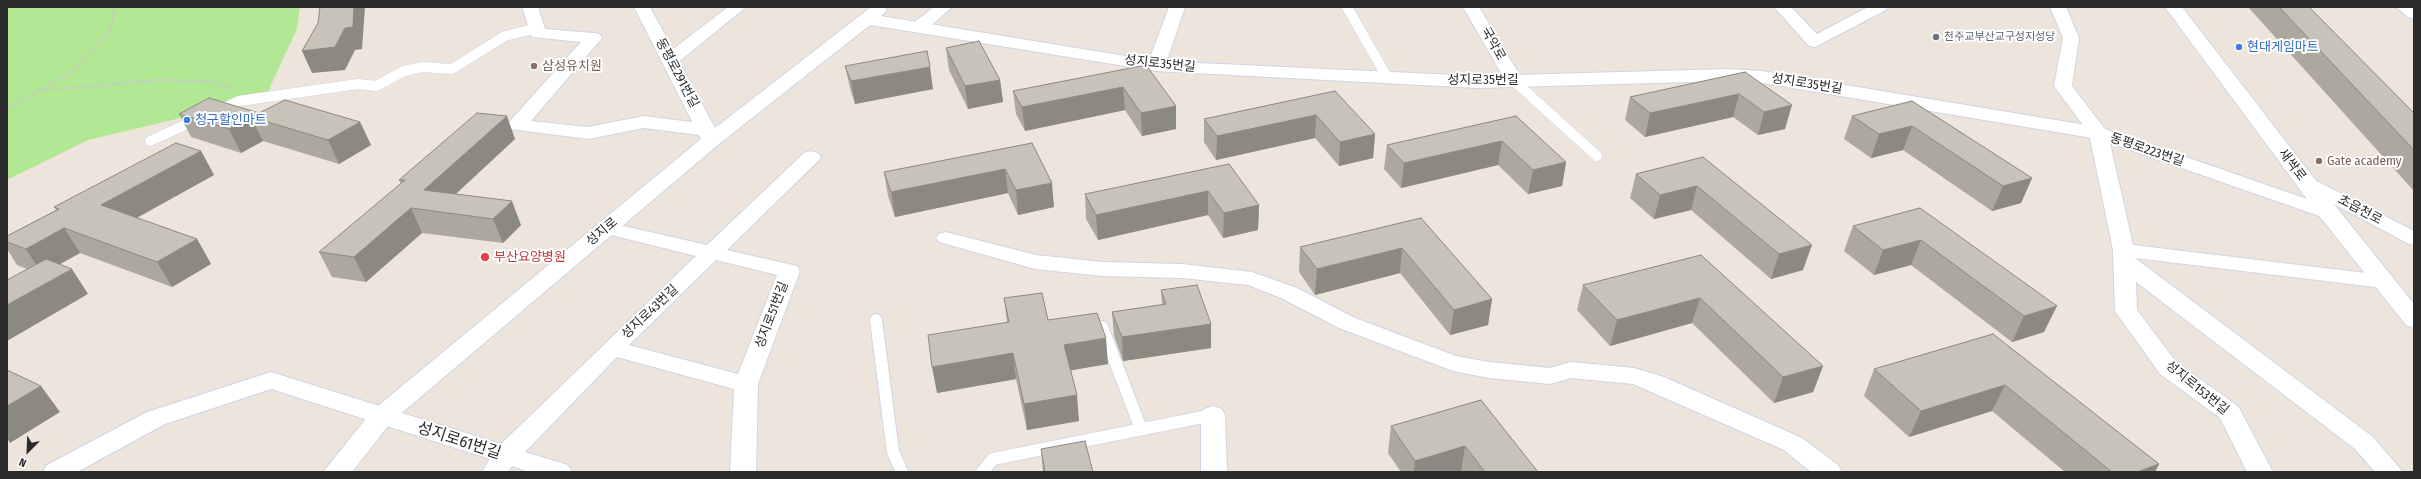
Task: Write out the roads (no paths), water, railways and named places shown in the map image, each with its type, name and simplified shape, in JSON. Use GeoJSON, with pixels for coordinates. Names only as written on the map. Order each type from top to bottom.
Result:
{"type":"FeatureCollection","features":[{"type":"Feature","properties":{"kind":"main road","name":"동평로291번길"},"geometry":{"type":"LineString","coordinates":[[642,7],[709,135]]}},
{"type":"Feature","properties":{"kind":"main road","name":"새싹로"},"geometry":{"type":"LineString","coordinates":[[2173,7],[2329,213],[2414,320]]}},
{"type":"Feature","properties":{"kind":"main road","name":"성지로35번길"},"geometry":{"type":"LineString","coordinates":[[875,13],[919,27],[1156,66],[1478,82],[1726,75],[1762,77],[2098,133]]}},
{"type":"Feature","properties":{"kind":"main road","name":"성지로"},"geometry":{"type":"LineString","coordinates":[[337,472],[382,416],[606,228],[709,135],[875,13]]}},
{"type":"Feature","properties":{"kind":"street"},"geometry":{"type":"LineString","coordinates":[[530,7],[538,33],[594,38],[517,125],[588,133],[644,122],[709,135]]}},
{"type":"Feature","properties":{"kind":"street"},"geometry":{"type":"LineString","coordinates":[[670,60],[738,7]]}},
{"type":"Feature","properties":{"kind":"street"},"geometry":{"type":"LineString","coordinates":[[919,27],[944,7]]}},
{"type":"Feature","properties":{"kind":"street"},"geometry":{"type":"LineString","coordinates":[[1156,66],[1177,7]]}},
{"type":"Feature","properties":{"kind":"street","name":"국악로"},"geometry":{"type":"LineString","coordinates":[[1472,7],[1514,81]]}},
{"type":"Feature","properties":{"kind":"street"},"geometry":{"type":"LineString","coordinates":[[1782,7],[1815,42],[1880,7]]}},
{"type":"Feature","properties":{"kind":"street","name":"동평로223번길"},"geometry":{"type":"LineString","coordinates":[[2058,7],[2071,38],[2063,86],[2098,133],[2329,213]]}},
{"type":"Feature","properties":{"kind":"street"},"geometry":{"type":"LineString","coordinates":[[2404,7],[2414,14]]}},
{"type":"Feature","properties":{"kind":"street","name":"성지로153번길"},"geometry":{"type":"LineString","coordinates":[[2098,133],[2124,256],[2126,311],[2168,368],[2229,412],[2260,472]]}},
{"type":"Feature","properties":{"kind":"street","name":"성지로43번길"},"geometry":{"type":"LineString","coordinates":[[500,464],[612,348],[811,157]]}},
{"type":"Feature","properties":{"kind":"street","name":"초읍천로"},"geometry":{"type":"LineString","coordinates":[[2305,181],[2414,239]]}},
{"type":"Feature","properties":{"kind":"street","name":"성지로51번길"},"geometry":{"type":"LineString","coordinates":[[606,228],[789,271],[746,384],[743,472]]}},
{"type":"Feature","properties":{"kind":"street"},"geometry":{"type":"LineString","coordinates":[[946,238],[1035,262],[1103,269],[1182,271],[1252,279],[1289,293],[1347,323],[1453,363],[1490,370],[1550,376],[1571,370],[1634,376],[1656,383],[1793,444],[1829,472]]}},
{"type":"Feature","properties":{"kind":"street"},"geometry":{"type":"LineString","coordinates":[[2124,256],[2383,281]]}},
{"type":"Feature","properties":{"kind":"street"},"geometry":{"type":"LineString","coordinates":[[2124,256],[2324,414],[2364,443],[2390,472]]}},
{"type":"Feature","properties":{"kind":"street"},"geometry":{"type":"LineString","coordinates":[[612,348],[746,384]]}},
{"type":"Feature","properties":{"kind":"street","name":"성지로61번길"},"geometry":{"type":"LineString","coordinates":[[56,472],[156,418],[270,380],[382,416],[500,464],[559,472]]}},
{"type":"Feature","properties":{"kind":"street"},"geometry":{"type":"LineString","coordinates":[[1213,415],[1214,472]]}},
{"type":"Feature","properties":{"kind":"lane"},"geometry":{"type":"LineString","coordinates":[[1347,7],[1387,77]]}},
{"type":"Feature","properties":{"kind":"lane"},"geometry":{"type":"LineString","coordinates":[[150,141],[239,101],[358,84],[376,86],[404,71],[422,67],[452,69],[505,36],[537,28]]}},
{"type":"Feature","properties":{"kind":"lane"},"geometry":{"type":"LineString","coordinates":[[1514,81],[1597,156]]}},
{"type":"Feature","properties":{"kind":"lane"},"geometry":{"type":"LineString","coordinates":[[876,320],[892,452],[902,472]]}},
{"type":"Feature","properties":{"kind":"lane"},"geometry":{"type":"LineString","coordinates":[[1102,327],[1141,429]]}},
{"type":"Feature","properties":{"kind":"lane"},"geometry":{"type":"LineString","coordinates":[[982,472],[993,459],[1213,415]]}},
{"type":"Feature","properties":{"kind":"place","name":"천주교부산교구성지성당"},"geometry":{"type":"Point","coordinates":[1936,37]}},
{"type":"Feature","properties":{"kind":"place","name":"현대게임마트"},"geometry":{"type":"Point","coordinates":[2239,47]}},
{"type":"Feature","properties":{"kind":"place","name":"삼성유치원"},"geometry":{"type":"Point","coordinates":[534,66]}},
{"type":"Feature","properties":{"kind":"place","name":"청구할인마트"},"geometry":{"type":"Point","coordinates":[187,120]}},
{"type":"Feature","properties":{"kind":"place","name":"Gate academy"},"geometry":{"type":"Point","coordinates":[2319,161]}},
{"type":"Feature","properties":{"kind":"place","name":"부산요양병원"},"geometry":{"type":"Point","coordinates":[485,257]}}]}
